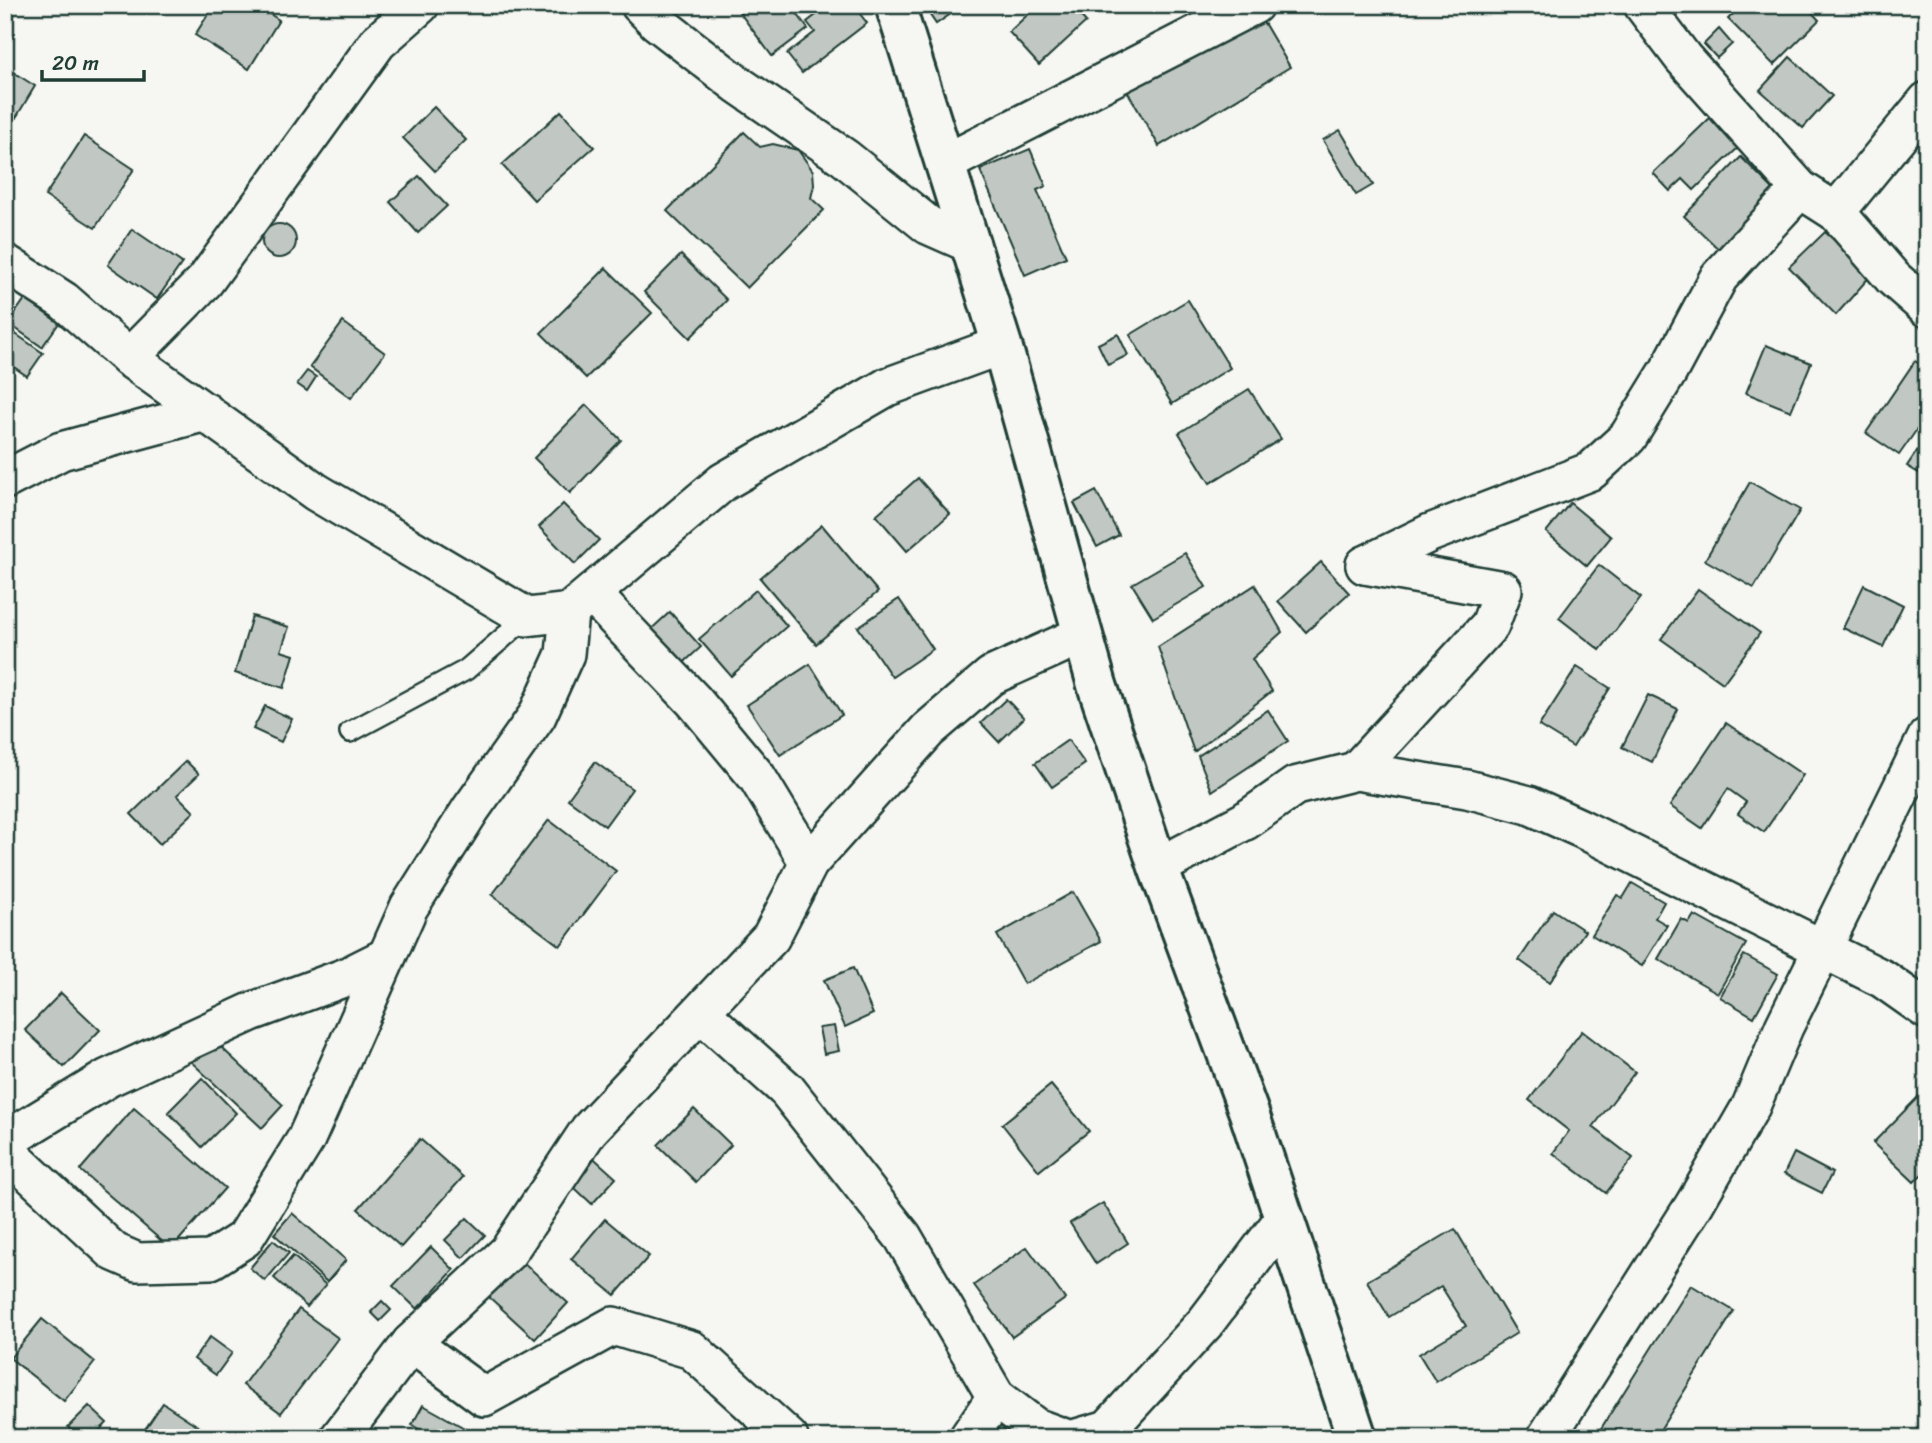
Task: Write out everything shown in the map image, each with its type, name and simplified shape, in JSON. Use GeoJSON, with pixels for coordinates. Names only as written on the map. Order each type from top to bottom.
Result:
{"type":"FeatureCollection","features":[{"type":"Feature","properties":{"kind":"main road"},"geometry":{"type":"LineString","coordinates":[[895,5],[1002,345],[1082,635],[1158,867],[1248,1113],[1357,1438]]}},
{"type":"Feature","properties":{"kind":"street"},"geometry":{"type":"LineString","coordinates":[[129,358],[205,281],[378,42],[419,5]]}},
{"type":"Feature","properties":{"kind":"street"},"geometry":{"type":"LineString","coordinates":[[640,5],[697,53],[845,158],[928,225],[971,244]]}},
{"type":"Feature","properties":{"kind":"street"},"geometry":{"type":"LineString","coordinates":[[946,163],[1254,5]]}},
{"type":"Feature","properties":{"kind":"street"},"geometry":{"type":"LineString","coordinates":[[1643,5],[1683,58],[1800,188],[1836,212],[1893,278],[1927,308]]}},
{"type":"Feature","properties":{"kind":"street"},"geometry":{"type":"LineString","coordinates":[[1836,212],[1927,101]]}},
{"type":"Feature","properties":{"kind":"street"},"geometry":{"type":"LineString","coordinates":[[1356,771],[1490,625],[1503,590],[1365,565],[1430,533],[1591,471],[1628,437],[1668,372],[1718,277],[1800,188]]}},
{"type":"Feature","properties":{"kind":"street"},"geometry":{"type":"LineString","coordinates":[[5,263],[64,301],[129,358],[316,492],[527,617],[580,603],[723,482],[887,387],[1002,345]]}},
{"type":"Feature","properties":{"kind":"street"},"geometry":{"type":"LineString","coordinates":[[5,480],[61,451],[206,412]]}},
{"type":"Feature","properties":{"kind":"street"},"geometry":{"type":"LineString","coordinates":[[580,603],[694,701],[749,767],[809,863]]}},
{"type":"Feature","properties":{"kind":"street"},"geometry":{"type":"LineString","coordinates":[[5,1150],[114,1252],[137,1262],[211,1260],[244,1239],[306,1139],[409,907],[537,716],[565,654],[580,603]]}},
{"type":"Feature","properties":{"kind":"street"},"geometry":{"type":"LineString","coordinates":[[339,1438],[411,1343],[508,1252],[589,1130],[771,937],[809,863],[928,730],[991,676],[1082,635]]}},
{"type":"Feature","properties":{"kind":"street"},"geometry":{"type":"LineString","coordinates":[[1546,1438],[1738,1130],[1821,950],[1927,737]]}},
{"type":"Feature","properties":{"kind":"street"},"geometry":{"type":"LineString","coordinates":[[1158,867],[1245,821],[1295,786],[1356,771],[1467,789],[1529,805],[1883,979],[1927,1010]]}},
{"type":"Feature","properties":{"kind":"street"},"geometry":{"type":"LineString","coordinates":[[5,1140],[108,1078],[251,1012],[346,977],[386,957]]}},
{"type":"Feature","properties":{"kind":"street"},"geometry":{"type":"LineString","coordinates":[[701,1013],[787,1090],[903,1237],[996,1397],[1035,1427],[1065,1438]]}},
{"type":"Feature","properties":{"kind":"street"},"geometry":{"type":"LineString","coordinates":[[1077,1438],[1108,1429],[1205,1323],[1283,1220]]}},
{"type":"Feature","properties":{"kind":"street"},"geometry":{"type":"LineString","coordinates":[[411,1343],[484,1397],[613,1326],[692,1350],[789,1438]]}},
{"type":"Feature","properties":{"kind":"street"},"geometry":{"type":"LineString","coordinates":[[968,1438],[996,1397]]}},
{"type":"Feature","properties":{"kind":"lane"},"geometry":{"type":"LineString","coordinates":[[350,732],[378,720],[466,670],[527,617]]}},
{"type":"Feature","properties":{"kind":"building"},"geometry":{"type":"Polygon","coordinates":[[[214,5],[256,5],[279,20],[249,69],[195,35],[214,5]]]}},
{"type":"Feature","properties":{"kind":"building"},"geometry":{"type":"Polygon","coordinates":[[[734,5],[791,5],[808,29],[772,56],[734,5]]]}},
{"type":"Feature","properties":{"kind":"building"},"geometry":{"type":"Polygon","coordinates":[[[829,5],[853,5],[867,23],[802,73],[787,54],[815,32],[807,22],[829,5]]]}},
{"type":"Feature","properties":{"kind":"building"},"geometry":{"type":"Polygon","coordinates":[[[923,5],[955,5],[958,9],[936,24],[923,5]]]}},
{"type":"Feature","properties":{"kind":"building"},"geometry":{"type":"Polygon","coordinates":[[[1038,5],[1071,5],[1086,22],[1039,65],[1009,32],[1038,5]]]}},
{"type":"Feature","properties":{"kind":"building"},"geometry":{"type":"Polygon","coordinates":[[[1742,5],[1805,5],[1819,20],[1774,65],[1728,19],[1742,5]]]}},
{"type":"Feature","properties":{"kind":"building"},"geometry":{"type":"Polygon","coordinates":[[[1257,11],[1290,67],[1159,146],[1126,89],[1257,11]]]}},
{"type":"Feature","properties":{"kind":"building"},"geometry":{"type":"Polygon","coordinates":[[[1719,29],[1732,44],[1717,58],[1704,44],[1719,29]]]}},
{"type":"Feature","properties":{"kind":"building"},"geometry":{"type":"Polygon","coordinates":[[[1790,57],[1832,96],[1803,128],[1760,90],[1790,57]]]}},
{"type":"Feature","properties":{"kind":"building"},"geometry":{"type":"Polygon","coordinates":[[[5,67],[35,86],[5,136],[5,67]]]}},
{"type":"Feature","properties":{"kind":"building"},"geometry":{"type":"Polygon","coordinates":[[[434,107],[466,140],[435,171],[403,138],[434,107]]]}},
{"type":"Feature","properties":{"kind":"building"},"geometry":{"type":"Polygon","coordinates":[[[561,111],[594,147],[534,200],[502,165],[561,111]]]}},
{"type":"Feature","properties":{"kind":"building"},"geometry":{"type":"Polygon","coordinates":[[[1713,115],[1742,144],[1694,190],[1683,179],[1670,191],[1653,173],[1713,115]]]}},
{"type":"Feature","properties":{"kind":"building"},"geometry":{"type":"Polygon","coordinates":[[[1340,130],[1373,185],[1356,195],[1323,140],[1340,130]]]}},
{"type":"Feature","properties":{"kind":"building"},"geometry":{"type":"Polygon","coordinates":[[[744,132],[760,147],[773,144],[798,150],[813,171],[811,198],[824,210],[747,288],[667,211],[744,132]]]}},
{"type":"Feature","properties":{"kind":"building"},"geometry":{"type":"Polygon","coordinates":[[[84,136],[134,169],[95,228],[45,196],[84,136]]]}},
{"type":"Feature","properties":{"kind":"building"},"geometry":{"type":"Polygon","coordinates":[[[1030,149],[1046,186],[1037,190],[1066,257],[1025,275],[980,170],[1030,149]]]}},
{"type":"Feature","properties":{"kind":"building"},"geometry":{"type":"Polygon","coordinates":[[[1741,157],[1784,200],[1728,258],[1684,216],[1741,157]]]}},
{"type":"Feature","properties":{"kind":"building"},"geometry":{"type":"Polygon","coordinates":[[[419,176],[447,206],[418,233],[390,202],[419,176]]]}},
{"type":"Feature","properties":{"kind":"building"},"geometry":{"type":"Polygon","coordinates":[[[279,224],[291,229],[296,241],[291,253],[279,258],[267,253],[262,241],[267,229],[279,224]]]}},
{"type":"Feature","properties":{"kind":"building"},"geometry":{"type":"Polygon","coordinates":[[[132,229],[182,263],[157,299],[108,265],[132,229]]]}},
{"type":"Feature","properties":{"kind":"building"},"geometry":{"type":"Polygon","coordinates":[[[1825,232],[1872,274],[1836,315],[1789,267],[1825,232]]]}},
{"type":"Feature","properties":{"kind":"building"},"geometry":{"type":"Polygon","coordinates":[[[681,255],[727,300],[690,338],[644,292],[681,255]]]}},
{"type":"Feature","properties":{"kind":"building"},"geometry":{"type":"Polygon","coordinates":[[[606,268],[652,313],[586,378],[541,333],[606,268]]]}},
{"type":"Feature","properties":{"kind":"building"},"geometry":{"type":"Polygon","coordinates":[[[25,299],[59,323],[42,347],[8,323],[25,299]]]}},
{"type":"Feature","properties":{"kind":"building"},"geometry":{"type":"Polygon","coordinates":[[[1188,300],[1230,368],[1172,404],[1130,335],[1188,300]]]}},
{"type":"Feature","properties":{"kind":"building"},"geometry":{"type":"Polygon","coordinates":[[[343,322],[385,353],[351,398],[310,367],[343,322]]]}},
{"type":"Feature","properties":{"kind":"building"},"geometry":{"type":"Polygon","coordinates":[[[7,328],[43,353],[27,376],[5,361],[7,328]]]}},
{"type":"Feature","properties":{"kind":"building"},"geometry":{"type":"Polygon","coordinates":[[[1118,334],[1128,355],[1108,365],[1098,344],[1118,334]]]}},
{"type":"Feature","properties":{"kind":"building"},"geometry":{"type":"Polygon","coordinates":[[[1766,345],[1811,363],[1791,411],[1746,393],[1766,345]]]}},
{"type":"Feature","properties":{"kind":"building"},"geometry":{"type":"Polygon","coordinates":[[[1915,361],[1927,369],[1927,415],[1899,455],[1866,433],[1915,361]]]}},
{"type":"Feature","properties":{"kind":"building"},"geometry":{"type":"Polygon","coordinates":[[[307,371],[316,377],[307,391],[297,384],[307,371]]]}},
{"type":"Feature","properties":{"kind":"building"},"geometry":{"type":"Polygon","coordinates":[[[1249,389],[1281,439],[1210,483],[1179,433],[1249,389]]]}},
{"type":"Feature","properties":{"kind":"building"},"geometry":{"type":"Polygon","coordinates":[[[586,405],[621,440],[570,493],[534,458],[586,405]]]}},
{"type":"Feature","properties":{"kind":"building"},"geometry":{"type":"Polygon","coordinates":[[[1927,436],[1927,475],[1925,477],[1907,466],[1927,436]]]}},
{"type":"Feature","properties":{"kind":"building"},"geometry":{"type":"Polygon","coordinates":[[[918,478],[950,514],[907,551],[876,515],[918,478]]]}},
{"type":"Feature","properties":{"kind":"building"},"geometry":{"type":"Polygon","coordinates":[[[1750,482],[1800,510],[1754,588],[1705,560],[1750,482]]]}},
{"type":"Feature","properties":{"kind":"building"},"geometry":{"type":"Polygon","coordinates":[[[1096,491],[1119,535],[1097,547],[1074,503],[1096,491]]]}},
{"type":"Feature","properties":{"kind":"building"},"geometry":{"type":"Polygon","coordinates":[[[1570,503],[1611,537],[1587,566],[1546,532],[1570,503]]]}},
{"type":"Feature","properties":{"kind":"building"},"geometry":{"type":"Polygon","coordinates":[[[563,504],[599,540],[575,564],[539,527],[563,504]]]}},
{"type":"Feature","properties":{"kind":"building"},"geometry":{"type":"Polygon","coordinates":[[[822,525],[878,592],[816,644],[760,578],[822,525]]]}},
{"type":"Feature","properties":{"kind":"building"},"geometry":{"type":"Polygon","coordinates":[[[1185,553],[1206,587],[1153,618],[1132,584],[1185,553]]]}},
{"type":"Feature","properties":{"kind":"building"},"geometry":{"type":"Polygon","coordinates":[[[1321,562],[1349,593],[1306,632],[1278,601],[1321,562]]]}},
{"type":"Feature","properties":{"kind":"building"},"geometry":{"type":"Polygon","coordinates":[[[1599,565],[1641,598],[1600,650],[1559,618],[1599,565]]]}},
{"type":"Feature","properties":{"kind":"building"},"geometry":{"type":"Polygon","coordinates":[[[1255,585],[1282,632],[1252,659],[1272,691],[1194,752],[1158,647],[1255,585]]]}},
{"type":"Feature","properties":{"kind":"building"},"geometry":{"type":"Polygon","coordinates":[[[1864,585],[1903,605],[1883,647],[1843,628],[1864,585]]]}},
{"type":"Feature","properties":{"kind":"building"},"geometry":{"type":"Polygon","coordinates":[[[1698,589],[1760,633],[1723,683],[1661,639],[1698,589]]]}},
{"type":"Feature","properties":{"kind":"building"},"geometry":{"type":"Polygon","coordinates":[[[756,590],[787,626],[731,676],[699,639],[756,590]]]}},
{"type":"Feature","properties":{"kind":"building"},"geometry":{"type":"Polygon","coordinates":[[[899,599],[933,649],[892,677],[858,627],[899,599]]]}},
{"type":"Feature","properties":{"kind":"building"},"geometry":{"type":"Polygon","coordinates":[[[670,612],[701,647],[678,668],[647,633],[670,612]]]}},
{"type":"Feature","properties":{"kind":"building"},"geometry":{"type":"Polygon","coordinates":[[[252,616],[289,627],[281,651],[294,655],[284,688],[235,673],[252,616]]]}},
{"type":"Feature","properties":{"kind":"building"},"geometry":{"type":"Polygon","coordinates":[[[810,664],[842,715],[780,755],[747,705],[810,664]]]}},
{"type":"Feature","properties":{"kind":"building"},"geometry":{"type":"Polygon","coordinates":[[[1577,667],[1610,688],[1573,747],[1539,726],[1577,667]]]}},
{"type":"Feature","properties":{"kind":"building"},"geometry":{"type":"Polygon","coordinates":[[[1648,695],[1678,709],[1652,762],[1622,747],[1648,695]]]}},
{"type":"Feature","properties":{"kind":"building"},"geometry":{"type":"Polygon","coordinates":[[[1006,699],[1024,718],[999,742],[981,723],[1006,699]]]}},
{"type":"Feature","properties":{"kind":"building"},"geometry":{"type":"Polygon","coordinates":[[[265,706],[292,719],[281,742],[253,729],[265,706]]]}},
{"type":"Feature","properties":{"kind":"building"},"geometry":{"type":"Polygon","coordinates":[[[1268,710],[1288,741],[1212,791],[1198,756],[1268,710]]]}},
{"type":"Feature","properties":{"kind":"building"},"geometry":{"type":"Polygon","coordinates":[[[1726,723],[1803,775],[1764,832],[1738,814],[1746,802],[1728,789],[1702,828],[1670,806],[1726,723]]]}},
{"type":"Feature","properties":{"kind":"building"},"geometry":{"type":"Polygon","coordinates":[[[1068,740],[1085,764],[1052,787],[1035,763],[1068,740]]]}},
{"type":"Feature","properties":{"kind":"building"},"geometry":{"type":"Polygon","coordinates":[[[186,761],[199,774],[177,795],[194,812],[160,844],[131,814],[186,761]]]}},
{"type":"Feature","properties":{"kind":"building"},"geometry":{"type":"Polygon","coordinates":[[[595,762],[632,789],[605,826],[568,799],[595,762]]]}},
{"type":"Feature","properties":{"kind":"building"},"geometry":{"type":"Polygon","coordinates":[[[549,820],[616,871],[560,946],[492,895],[549,820]]]}},
{"type":"Feature","properties":{"kind":"building"},"geometry":{"type":"Polygon","coordinates":[[[1632,883],[1664,902],[1655,918],[1667,925],[1642,966],[1592,935],[1617,895],[1623,898],[1632,883]]]}},
{"type":"Feature","properties":{"kind":"building"},"geometry":{"type":"Polygon","coordinates":[[[1073,892],[1101,941],[1024,984],[997,935],[1073,892]]]}},
{"type":"Feature","properties":{"kind":"building"},"geometry":{"type":"Polygon","coordinates":[[[1553,910],[1585,931],[1550,982],[1519,960],[1553,910]]]}},
{"type":"Feature","properties":{"kind":"building"},"geometry":{"type":"Polygon","coordinates":[[[1694,915],[1746,944],[1718,993],[1658,959],[1681,919],[1689,923],[1694,915]]]}},
{"type":"Feature","properties":{"kind":"building"},"geometry":{"type":"Polygon","coordinates":[[[1744,955],[1778,974],[1754,1017],[1720,997],[1744,955]]]}},
{"type":"Feature","properties":{"kind":"building"},"geometry":{"type":"Polygon","coordinates":[[[853,968],[873,1014],[845,1027],[824,980],[853,968]]]}},
{"type":"Feature","properties":{"kind":"building"},"geometry":{"type":"Polygon","coordinates":[[[61,993],[100,1030],[64,1067],[25,1030],[61,993]]]}},
{"type":"Feature","properties":{"kind":"building"},"geometry":{"type":"Polygon","coordinates":[[[834,1026],[839,1051],[824,1054],[819,1028],[834,1026]]]}},
{"type":"Feature","properties":{"kind":"building"},"geometry":{"type":"Polygon","coordinates":[[[1582,1031],[1635,1072],[1593,1127],[1633,1158],[1606,1193],[1553,1153],[1569,1131],[1529,1100],[1582,1031]]]}},
{"type":"Feature","properties":{"kind":"building"},"geometry":{"type":"Polygon","coordinates":[[[208,1035],[283,1105],[262,1128],[187,1058],[208,1035]]]}},
{"type":"Feature","properties":{"kind":"building"},"geometry":{"type":"Polygon","coordinates":[[[202,1078],[236,1113],[202,1147],[168,1112],[202,1078]]]}},
{"type":"Feature","properties":{"kind":"building"},"geometry":{"type":"Polygon","coordinates":[[[1051,1085],[1089,1131],[1039,1171],[1002,1124],[1051,1085]]]}},
{"type":"Feature","properties":{"kind":"building"},"geometry":{"type":"Polygon","coordinates":[[[1923,1092],[1927,1096],[1927,1169],[1914,1182],[1873,1143],[1923,1092]]]}},
{"type":"Feature","properties":{"kind":"building"},"geometry":{"type":"Polygon","coordinates":[[[134,1108],[225,1188],[171,1249],[80,1170],[134,1108]]]}},
{"type":"Feature","properties":{"kind":"building"},"geometry":{"type":"Polygon","coordinates":[[[694,1109],[731,1145],[696,1182],[658,1145],[694,1109]]]}},
{"type":"Feature","properties":{"kind":"building"},"geometry":{"type":"Polygon","coordinates":[[[420,1139],[463,1177],[401,1247],[358,1209],[420,1139]]]}},
{"type":"Feature","properties":{"kind":"building"},"geometry":{"type":"Polygon","coordinates":[[[587,1152],[616,1178],[592,1204],[564,1178],[587,1152]]]}},
{"type":"Feature","properties":{"kind":"building"},"geometry":{"type":"Polygon","coordinates":[[[1794,1153],[1832,1173],[1822,1193],[1784,1174],[1794,1153]]]}},
{"type":"Feature","properties":{"kind":"building"},"geometry":{"type":"Polygon","coordinates":[[[1103,1203],[1128,1243],[1096,1264],[1070,1223],[1103,1203]]]}},
{"type":"Feature","properties":{"kind":"building"},"geometry":{"type":"Polygon","coordinates":[[[292,1213],[346,1260],[327,1282],[274,1234],[292,1213]]]}},
{"type":"Feature","properties":{"kind":"building"},"geometry":{"type":"Polygon","coordinates":[[[467,1218],[485,1235],[463,1258],[445,1240],[467,1218]]]}},
{"type":"Feature","properties":{"kind":"building"},"geometry":{"type":"Polygon","coordinates":[[[605,1219],[649,1256],[615,1295],[571,1259],[605,1219]]]}},
{"type":"Feature","properties":{"kind":"building"},"geometry":{"type":"Polygon","coordinates":[[[1455,1229],[1517,1333],[1436,1382],[1419,1354],[1466,1326],[1441,1286],[1389,1317],[1367,1281],[1455,1229]]]}},
{"type":"Feature","properties":{"kind":"building"},"geometry":{"type":"Polygon","coordinates":[[[273,1240],[289,1253],[265,1281],[250,1268],[273,1240]]]}},
{"type":"Feature","properties":{"kind":"building"},"geometry":{"type":"Polygon","coordinates":[[[431,1247],[454,1270],[417,1309],[393,1286],[431,1247]]]}},
{"type":"Feature","properties":{"kind":"building"},"geometry":{"type":"Polygon","coordinates":[[[1027,1247],[1065,1299],[1012,1337],[974,1285],[1027,1247]]]}},
{"type":"Feature","properties":{"kind":"building"},"geometry":{"type":"Polygon","coordinates":[[[293,1256],[326,1285],[307,1307],[274,1278],[293,1256]]]}},
{"type":"Feature","properties":{"kind":"building"},"geometry":{"type":"Polygon","coordinates":[[[522,1261],[568,1303],[535,1339],[489,1297],[522,1261]]]}},
{"type":"Feature","properties":{"kind":"building"},"geometry":{"type":"Polygon","coordinates":[[[1691,1285],[1734,1311],[1655,1438],[1595,1438],[1691,1285]]]}},
{"type":"Feature","properties":{"kind":"building"},"geometry":{"type":"Polygon","coordinates":[[[382,1301],[391,1310],[380,1321],[371,1312],[382,1301]]]}},
{"type":"Feature","properties":{"kind":"building"},"geometry":{"type":"Polygon","coordinates":[[[299,1309],[338,1338],[281,1413],[243,1385],[299,1309]]]}},
{"type":"Feature","properties":{"kind":"building"},"geometry":{"type":"Polygon","coordinates":[[[42,1319],[95,1362],[64,1401],[10,1358],[42,1319]]]}},
{"type":"Feature","properties":{"kind":"building"},"geometry":{"type":"Polygon","coordinates":[[[210,1337],[232,1353],[216,1375],[194,1359],[210,1337]]]}},
{"type":"Feature","properties":{"kind":"building"},"geometry":{"type":"Polygon","coordinates":[[[163,1403],[210,1434],[207,1438],[139,1438],[163,1403]]]}},
{"type":"Feature","properties":{"kind":"building"},"geometry":{"type":"Polygon","coordinates":[[[423,1405],[477,1435],[476,1438],[434,1438],[412,1425],[423,1405]]]}},
{"type":"Feature","properties":{"kind":"building"},"geometry":{"type":"Polygon","coordinates":[[[89,1406],[107,1423],[92,1438],[80,1438],[68,1427],[89,1406]]]}}]}
